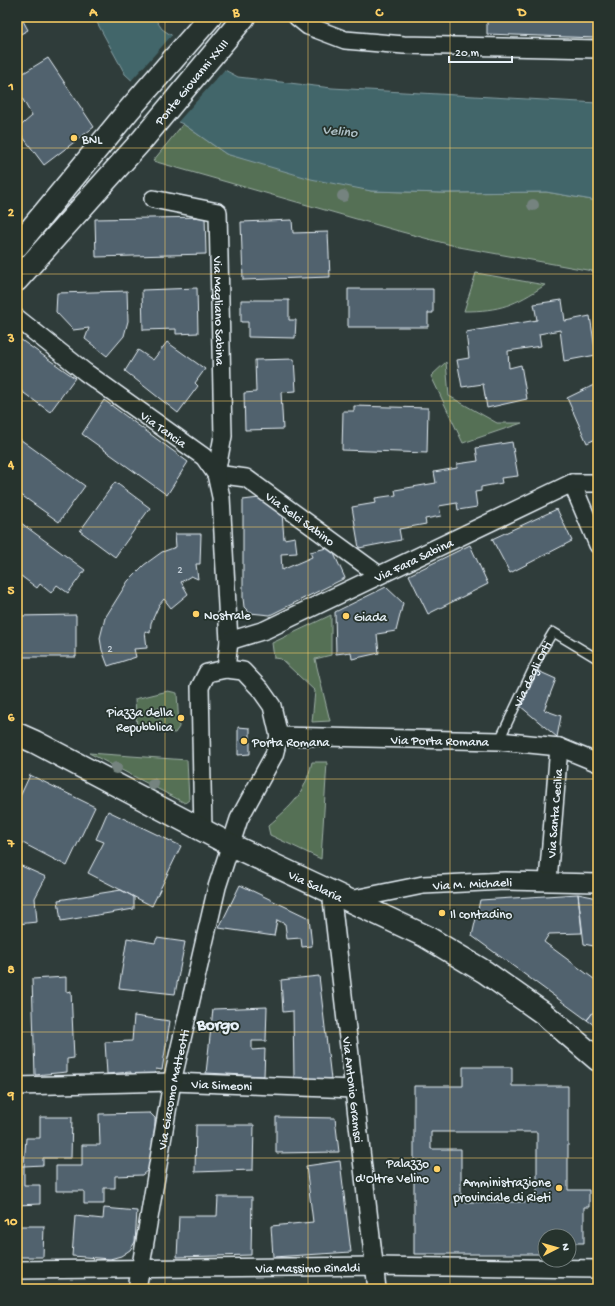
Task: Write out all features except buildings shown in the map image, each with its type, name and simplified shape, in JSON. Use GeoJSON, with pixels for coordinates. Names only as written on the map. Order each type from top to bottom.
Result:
{"type":"FeatureCollection","features":[{"type":"Feature","properties":{"kind":"main road","name":"Ponte Giovanni XXIII"},"geometry":{"type":"LineString","coordinates":[[17,246],[210,17]]}},
{"type":"Feature","properties":{"kind":"main road","name":"Ponte Giovanni XXIII"},"geometry":{"type":"LineString","coordinates":[[17,280],[137,146],[244,17]]}},
{"type":"Feature","properties":{"kind":"main road","name":"Via Salaria"},"geometry":{"type":"LineString","coordinates":[[18,734],[231,845],[425,936],[485,972],[543,1013],[598,1060]]}},
{"type":"Feature","properties":{"kind":"street"},"geometry":{"type":"LineString","coordinates":[[297,17],[308,26],[345,40],[404,45],[598,49]]}},
{"type":"Feature","properties":{"kind":"street","name":"Via Magliano Sabina"},"geometry":{"type":"LineString","coordinates":[[153,199],[218,212],[223,436],[216,474]]}},
{"type":"Feature","properties":{"kind":"street","name":"Via Tancia"},"geometry":{"type":"LineString","coordinates":[[17,318],[85,372],[204,457],[216,474],[221,497],[229,640]]}},
{"type":"Feature","properties":{"kind":"street","name":"Via Selci Sabino"},"geometry":{"type":"LineString","coordinates":[[216,474],[246,478],[380,575]]}},
{"type":"Feature","properties":{"kind":"street"},"geometry":{"type":"LineString","coordinates":[[572,483],[598,545]]}},
{"type":"Feature","properties":{"kind":"street","name":"Via Fara Sabina"},"geometry":{"type":"LineString","coordinates":[[229,640],[264,630],[572,483],[598,483]]}},
{"type":"Feature","properties":{"kind":"street"},"geometry":{"type":"LineString","coordinates":[[226,669],[229,640]]}},
{"type":"Feature","properties":{"kind":"street"},"geometry":{"type":"LineString","coordinates":[[203,831],[200,687],[207,673],[226,669],[243,671],[260,689],[272,706],[279,736],[274,755],[239,819],[231,845]]}},
{"type":"Feature","properties":{"kind":"street","name":"Via Porta Romana"},"geometry":{"type":"LineString","coordinates":[[279,736],[499,741],[559,747],[598,763]]}},
{"type":"Feature","properties":{"kind":"street","name":"Via Santa Cecilia"},"geometry":{"type":"LineString","coordinates":[[548,881],[559,747]]}},
{"type":"Feature","properties":{"kind":"street","name":"Via Giacomo Matteotti"},"geometry":{"type":"LineString","coordinates":[[137,1289],[172,1082],[217,887],[231,845]]}},
{"type":"Feature","properties":{"kind":"street","name":"Via M. Michaeli"},"geometry":{"type":"LineString","coordinates":[[340,895],[423,885],[548,881],[598,883]]}},
{"type":"Feature","properties":{"kind":"street","name":"Via Antonio Gramsci"},"geometry":{"type":"LineString","coordinates":[[340,895],[354,1089],[374,1266],[378,1289]]}},
{"type":"Feature","properties":{"kind":"street","name":"Via Simeoni"},"geometry":{"type":"LineString","coordinates":[[17,1086],[172,1082],[354,1089]]}},
{"type":"Feature","properties":{"kind":"street","name":"Via Massimo Rinaldi"},"geometry":{"type":"LineString","coordinates":[[17,1270],[374,1266],[598,1269]]}},
{"type":"Feature","properties":{"kind":"lane","name":"Via degli Orti"},"geometry":{"type":"LineString","coordinates":[[499,741],[541,652],[553,632],[598,659]]}},
{"type":"Feature","properties":{"kind":"green space"},"geometry":{"type":"Polygon","coordinates":[[[183,124],[226,154],[371,191],[444,193],[546,192],[598,201],[598,272],[459,247],[153,161],[183,124]]]}},
{"type":"Feature","properties":{"kind":"green space"},"geometry":{"type":"Polygon","coordinates":[[[476,273],[545,285],[525,298],[507,306],[488,310],[464,311],[476,273]]]}},
{"type":"Feature","properties":{"kind":"green space"},"geometry":{"type":"Polygon","coordinates":[[[446,362],[449,396],[497,423],[522,423],[463,443],[431,376],[446,362]]]}},
{"type":"Feature","properties":{"kind":"green space"},"geometry":{"type":"Polygon","coordinates":[[[331,615],[331,655],[315,659],[330,721],[312,722],[315,691],[281,659],[274,658],[272,643],[331,615]]]}},
{"type":"Feature","properties":{"kind":"green space"},"geometry":{"type":"Polygon","coordinates":[[[168,691],[177,693],[179,727],[175,733],[137,729],[135,699],[168,691]]]}},
{"type":"Feature","properties":{"kind":"green space"},"geometry":{"type":"Polygon","coordinates":[[[89,753],[187,760],[189,800],[185,803],[89,753]]]}},
{"type":"Feature","properties":{"kind":"green space"},"geometry":{"type":"Polygon","coordinates":[[[312,762],[327,762],[321,859],[270,835],[268,826],[291,805],[301,791],[309,774],[312,762]]]}},
{"type":"Feature","properties":{"kind":"water","name":"Velino"},"geometry":{"type":"Polygon","coordinates":[[[94,17],[154,17],[162,29],[221,68],[238,77],[332,88],[598,103],[598,201],[546,192],[444,193],[371,191],[311,179],[226,154],[183,124],[176,121],[125,74],[94,17]]]}},
{"type":"Feature","properties":{"kind":"pier"},"geometry":{"type":"Polygon","coordinates":[[[173,34],[226,68],[176,124],[130,82],[173,34]]]}},
{"type":"Feature","properties":{"kind":"place","name":"BNL"},"geometry":{"type":"Point","coordinates":[74,138]}},
{"type":"Feature","properties":{"kind":"place","name":"Nostrale"},"geometry":{"type":"Point","coordinates":[196,614]}},
{"type":"Feature","properties":{"kind":"place","name":"Giada"},"geometry":{"type":"Point","coordinates":[346,616]}},
{"type":"Feature","properties":{"kind":"place","name":"Piazza della Repubblica"},"geometry":{"type":"Point","coordinates":[181,718]}},
{"type":"Feature","properties":{"kind":"place","name":"Porta Romana"},"geometry":{"type":"Point","coordinates":[244,741]}},
{"type":"Feature","properties":{"kind":"place","name":"Il contadino"},"geometry":{"type":"Point","coordinates":[442,913]}},
{"type":"Feature","properties":{"kind":"place","name":"Palazzo d'Oltre Velino"},"geometry":{"type":"Point","coordinates":[437,1169]}},
{"type":"Feature","properties":{"kind":"place","name":"Amministrazione provinciale di Rieti"},"geometry":{"type":"Point","coordinates":[559,1188]}},
{"type":"Feature","properties":{"kind":"district","name":"Borgo"},"geometry":{"type":"Point","coordinates":[218,1023]}}]}
